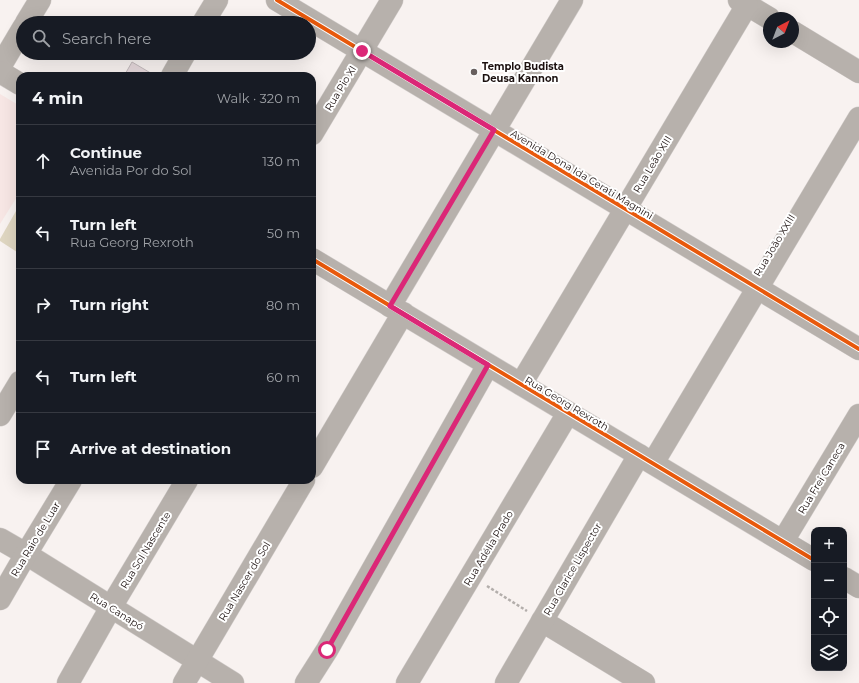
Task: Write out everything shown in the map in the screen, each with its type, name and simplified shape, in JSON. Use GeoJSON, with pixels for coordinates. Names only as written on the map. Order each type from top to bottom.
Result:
{"type":"FeatureCollection","features":[{"type":"Feature","properties":{"kind":"street"},"geometry":{"type":"LineString","coordinates":[[30,16],[40,0]]}},
{"type":"Feature","properties":{"kind":"street"},"geometry":{"type":"LineString","coordinates":[[207,16],[217,0]]}},
{"type":"Feature","properties":{"kind":"street","name":"Avenida Dona Ida Cerati Magnini"},"geometry":{"type":"LineString","coordinates":[[277,0],[304,16]]}},
{"type":"Feature","properties":{"kind":"street","name":"Rua Pio XI"},"geometry":{"type":"LineString","coordinates":[[316,127],[392,0]]}},
{"type":"Feature","properties":{"kind":"street"},"geometry":{"type":"LineString","coordinates":[[316,459],[494,130],[572,0]]}},
{"type":"Feature","properties":{"kind":"street"},"geometry":{"type":"LineString","coordinates":[[743,2],[763,14]]}},
{"type":"Feature","properties":{"kind":"street","name":"Rua Leão XIII"},"geometry":{"type":"LineString","coordinates":[[521,384],[625,209],[743,2]]}},
{"type":"Feature","properties":{"kind":"street","name":"Avenida Dona Ida Cerati Magnini"},"geometry":{"type":"LineString","coordinates":[[316,23],[859,349]]}},
{"type":"Feature","properties":{"kind":"street"},"geometry":{"type":"LineString","coordinates":[[799,36],[859,72]]}},
{"type":"Feature","properties":{"kind":"street"},"geometry":{"type":"LineString","coordinates":[[0,67],[16,40]]}},
{"type":"Feature","properties":{"kind":"street"},"geometry":{"type":"LineString","coordinates":[[174,72],[181,60]]}},
{"type":"Feature","properties":{"kind":"street"},"geometry":{"type":"LineString","coordinates":[[0,72],[16,82]]}},
{"type":"Feature","properties":{"kind":"street","name":"Rua João XXIII"},"geometry":{"type":"LineString","coordinates":[[646,459],[757,288],[859,118]]}},
{"type":"Feature","properties":{"kind":"street","name":"Rua Georg Rexroth"},"geometry":{"type":"LineString","coordinates":[[316,265],[396,309],[811,558]]}},
{"type":"Feature","properties":{"kind":"street"},"geometry":{"type":"LineString","coordinates":[[306,683],[327,650],[488,365]]}},
{"type":"Feature","properties":{"kind":"street"},"geometry":{"type":"LineString","coordinates":[[0,416],[16,389]]}},
{"type":"Feature","properties":{"kind":"street","name":"Rua Adélia Prado"},"geometry":{"type":"LineString","coordinates":[[407,683],[568,413]]}},
{"type":"Feature","properties":{"kind":"street","name":"Rua Frei Caneca"},"geometry":{"type":"LineString","coordinates":[[783,541],[859,415]]}},
{"type":"Feature","properties":{"kind":"street","name":"Rua Clarice Lispector"},"geometry":{"type":"LineString","coordinates":[[506,683],[542,621],[646,459]]}},
{"type":"Feature","properties":{"kind":"street","name":"Rua Raio de Luar"},"geometry":{"type":"LineString","coordinates":[[0,599],[69,484]]}},
{"type":"Feature","properties":{"kind":"street","name":"Rua Sol Nascente"},"geometry":{"type":"LineString","coordinates":[[68,683],[111,607],[185,484]]}},
{"type":"Feature","properties":{"kind":"street","name":"Rua Nascer do Sol"},"geometry":{"type":"LineString","coordinates":[[184,683],[302,484]]}},
{"type":"Feature","properties":{"kind":"street","name":"Rua Canapó"},"geometry":{"type":"LineString","coordinates":[[0,539],[233,683]]}},
{"type":"Feature","properties":{"kind":"street"},"geometry":{"type":"LineString","coordinates":[[847,580],[859,587]]}},
{"type":"Feature","properties":{"kind":"street"},"geometry":{"type":"LineString","coordinates":[[542,621],[643,683]]}},
{"type":"Feature","properties":{"kind":"path"},"geometry":{"type":"LineString","coordinates":[[472,576],[542,621]]}},
{"type":"Feature","properties":{"kind":"shaded area"},"geometry":{"type":"Polygon","coordinates":[[[0,94],[16,104],[16,198],[0,224],[0,94]]]}},
{"type":"Feature","properties":{"kind":"shaded area"},"geometry":{"type":"Polygon","coordinates":[[[16,211],[16,251],[0,241],[16,211]]]}},
{"type":"Feature","properties":{"kind":"building"},"geometry":{"type":"Polygon","coordinates":[[[132,62],[149,72],[126,72],[132,62]]]}},
{"type":"Feature","properties":{"kind":"cycle path"},"geometry":{"type":"LineString","coordinates":[[277,0],[304,16]]}},
{"type":"Feature","properties":{"kind":"cycle path"},"geometry":{"type":"LineString","coordinates":[[316,23],[859,349]]}},
{"type":"Feature","properties":{"kind":"cycle path"},"geometry":{"type":"LineString","coordinates":[[316,261],[811,558]]}},
{"type":"Feature","properties":{"kind":"place","name":"Templo Budista Deusa Kannon"},"geometry":{"type":"Point","coordinates":[474,72]}},
{"type":"Feature","properties":{"kind":"route"},"geometry":{"type":"LineString","coordinates":[[327,650],[488,365],[390,306],[494,130],[362,51]]}}]}
